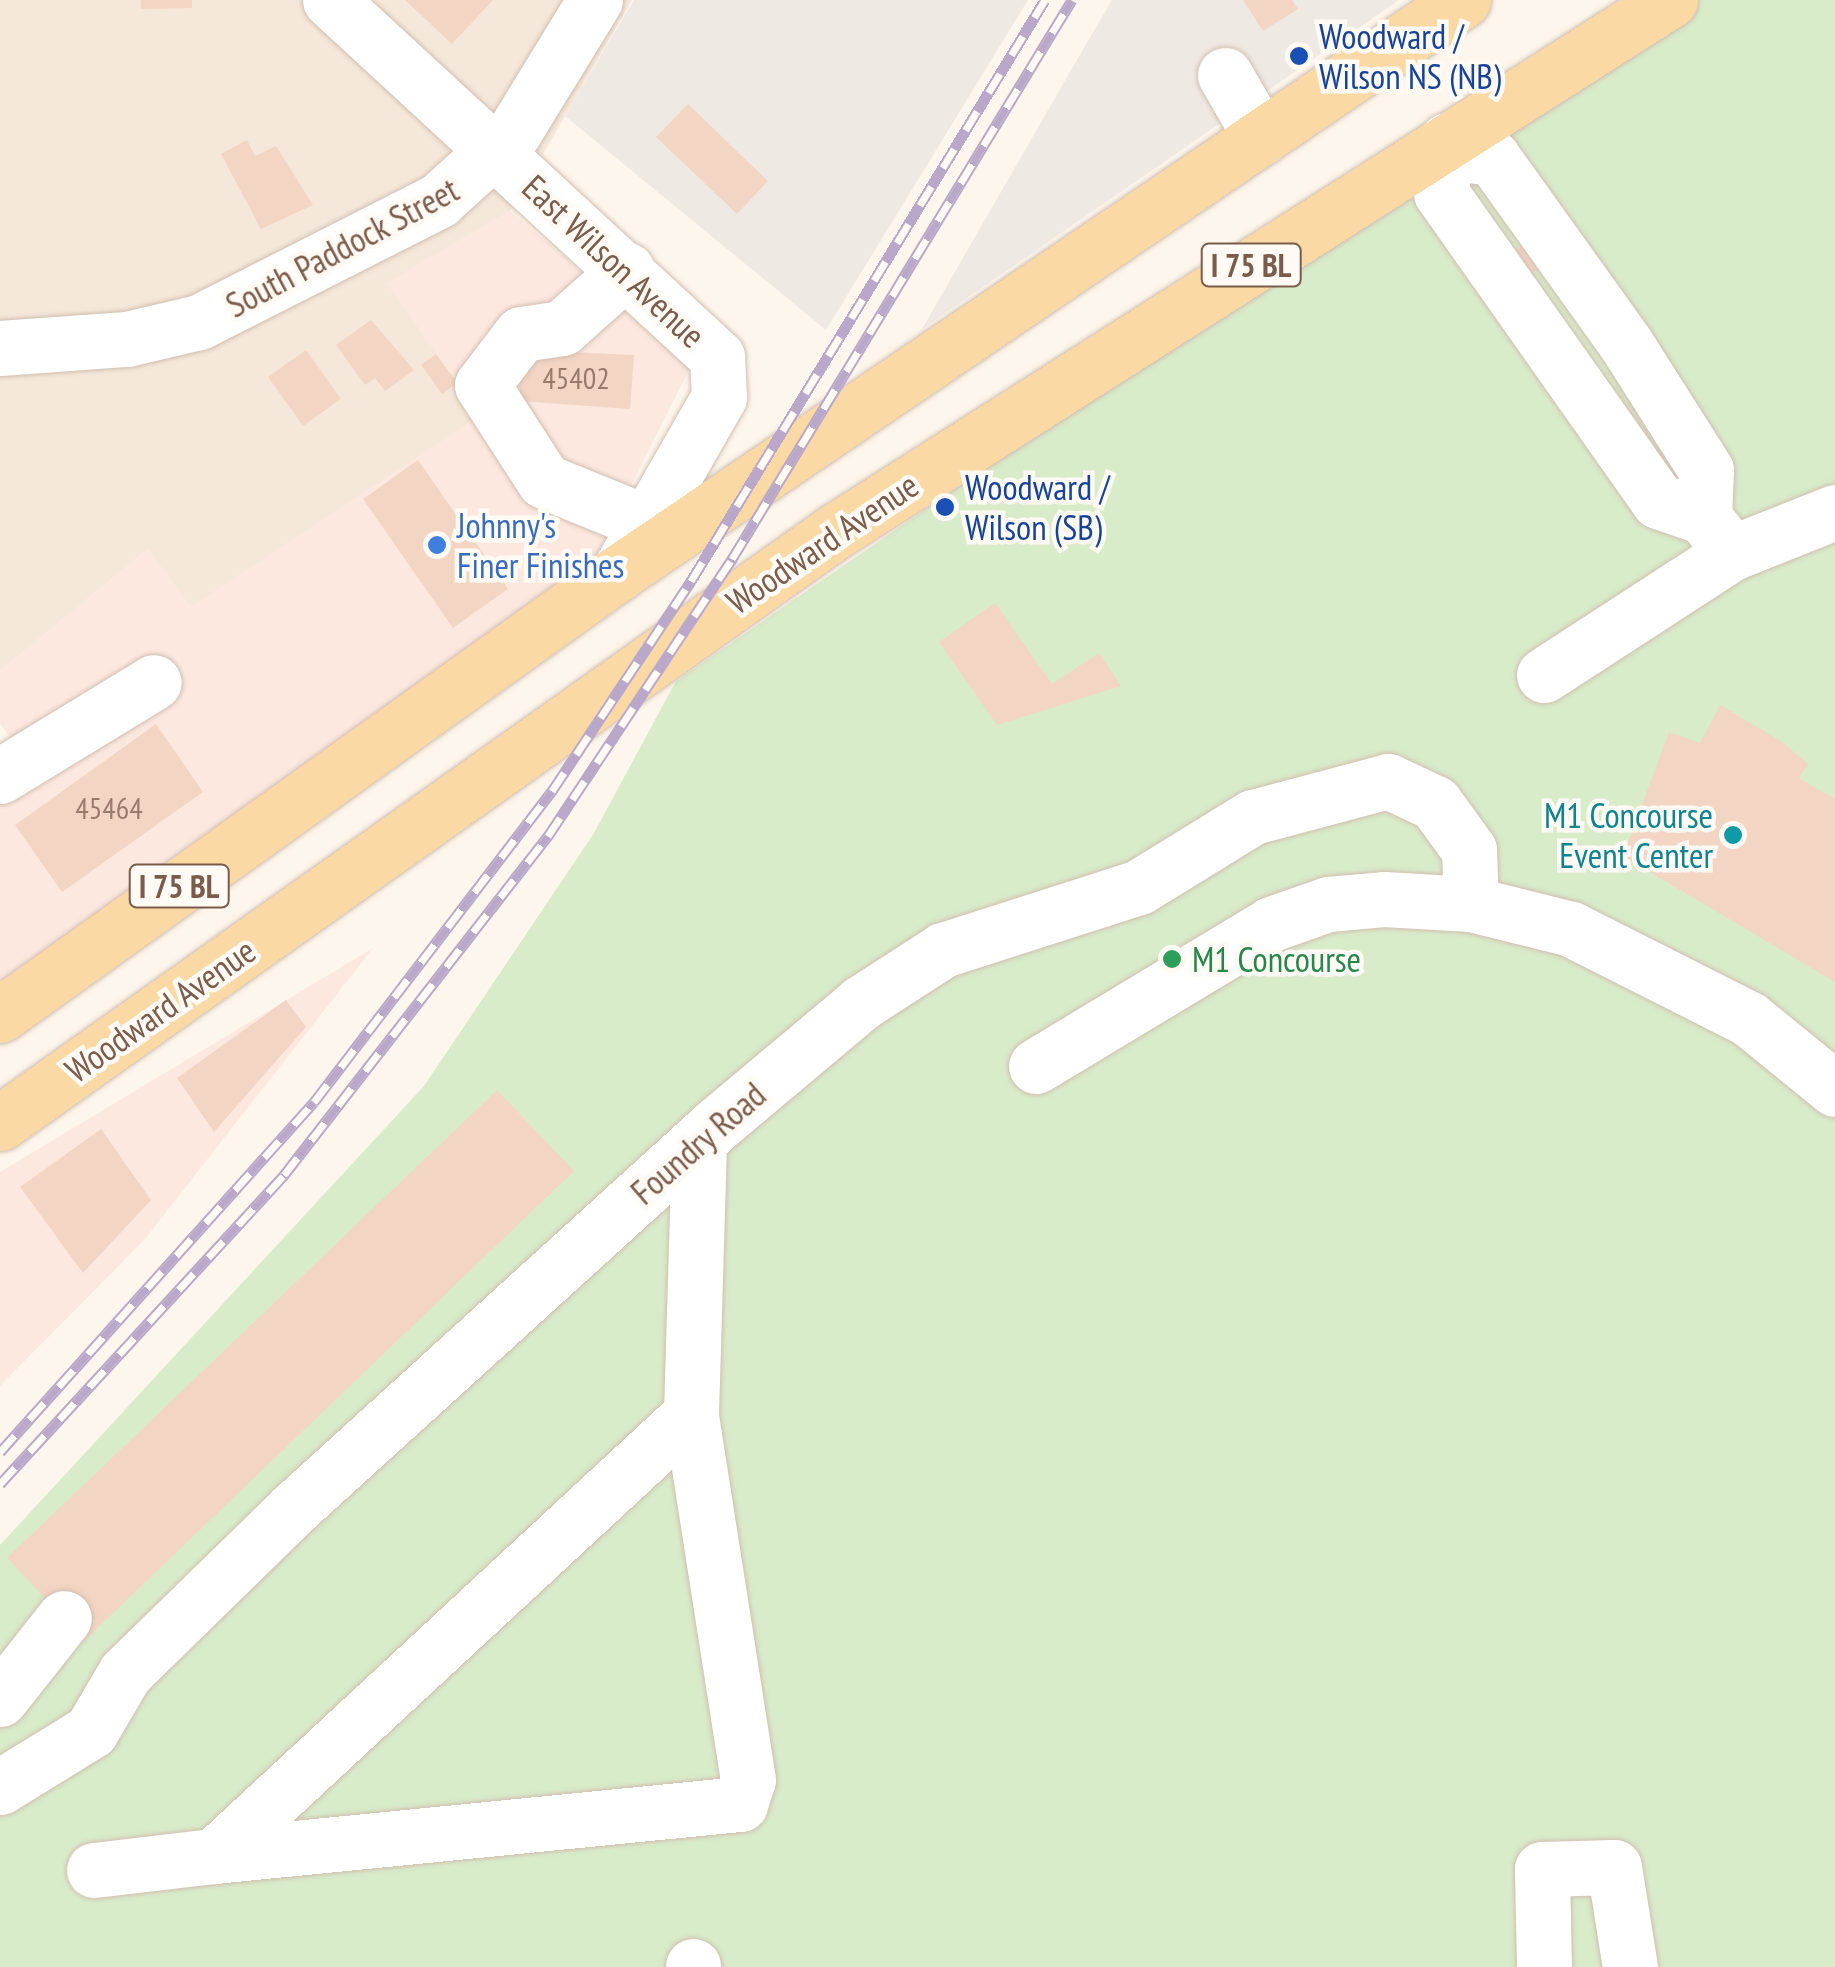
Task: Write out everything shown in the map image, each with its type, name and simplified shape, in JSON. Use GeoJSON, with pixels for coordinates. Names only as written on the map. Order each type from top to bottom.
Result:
{"type":"FeatureCollection","features":[{"type":"Feature","properties":{"kind":"main road","name":"I 75 BL"},"geometry":{"type":"LineString","coordinates":[[0,1015],[618,573],[1462,0]]}},
{"type":"Feature","properties":{"kind":"main road","name":"Woodward Avenue"},"geometry":{"type":"LineString","coordinates":[[0,1123],[834,532],[1449,146],[1670,0]]}},
{"type":"Feature","properties":{"kind":"street","name":"East Wilson Avenue"},"geometry":{"type":"LineString","coordinates":[[330,0],[710,346],[722,382],[618,573]]}},
{"type":"Feature","properties":{"kind":"street","name":"South Paddock Street"},"geometry":{"type":"LineString","coordinates":[[0,348],[127,340],[199,322],[439,200],[497,153],[594,0]]}},
{"type":"Feature","properties":{"kind":"street"},"geometry":{"type":"LineString","coordinates":[[1224,75],[1261,137]]}},
{"type":"Feature","properties":{"kind":"street"},"geometry":{"type":"LineString","coordinates":[[1449,146],[1441,194],[1658,501],[1718,535]]}},
{"type":"Feature","properties":{"kind":"street"},"geometry":{"type":"LineString","coordinates":[[626,270],[562,328],[521,334],[482,385],[544,481],[645,522]]}},
{"type":"Feature","properties":{"kind":"street"},"geometry":{"type":"LineString","coordinates":[[1544,674],[1718,535],[1835,512]]}},
{"type":"Feature","properties":{"kind":"street"},"geometry":{"type":"LineString","coordinates":[[0,776],[154,682]]}},
{"type":"Feature","properties":{"kind":"street","name":"Foundry Road"},"geometry":{"type":"LineString","coordinates":[[0,1787],[91,1732],[125,1673],[292,1508],[698,1141],[862,1003],[944,950],[1139,888],[1253,818],[1332,791],[1388,781],[1435,804],[1469,850],[1472,904]]}},
{"type":"Feature","properties":{"kind":"street"},"geometry":{"type":"LineString","coordinates":[[1036,1066],[1152,989],[1302,911],[1384,898],[1472,904],[1602,942],[1779,1038],[1835,1089]]}},
{"type":"Feature","properties":{"kind":"street"},"geometry":{"type":"LineString","coordinates":[[94,1870],[740,1804],[748,1780],[691,1414],[698,1141]]}},
{"type":"Feature","properties":{"kind":"street"},"geometry":{"type":"LineString","coordinates":[[214,1856],[691,1414]]}},
{"type":"Feature","properties":{"kind":"street"},"geometry":{"type":"LineString","coordinates":[[0,1699],[64,1618]]}},
{"type":"Feature","properties":{"kind":"street"},"geometry":{"type":"LineString","coordinates":[[1544,1967],[1542,1869],[1614,1866],[1630,1967]]}},
{"type":"Feature","properties":{"kind":"shaded area"},"geometry":{"type":"Polygon","coordinates":[[[0,0],[632,0],[510,211],[388,283],[481,416],[190,608],[148,549],[0,671],[0,0]]]}},
{"type":"Feature","properties":{"kind":"shaded area"},"geometry":{"type":"Polygon","coordinates":[[[634,0],[1028,0],[826,330],[565,116],[634,0]]]}},
{"type":"Feature","properties":{"kind":"shaded area"},"geometry":{"type":"Polygon","coordinates":[[[1112,0],[1399,0],[922,329],[1078,58],[1112,0]]]}},
{"type":"Feature","properties":{"kind":"shaded area"},"geometry":{"type":"Polygon","coordinates":[[[510,211],[692,364],[590,568],[0,992],[0,753],[15,745],[0,723],[0,671],[148,549],[191,607],[480,416],[387,283],[510,211]]]}},
{"type":"Feature","properties":{"kind":"shaded area"},"geometry":{"type":"Polygon","coordinates":[[[373,948],[145,1239],[0,1386],[0,1172],[373,948]]]}},
{"type":"Feature","properties":{"kind":"green space","name":"M1 Concourse"},"geometry":{"type":"Polygon","coordinates":[[[1666,0],[1835,0],[1835,1967],[0,1967],[0,1545],[424,1086],[594,833],[676,681],[1666,0]]]}},
{"type":"Feature","properties":{"kind":"building"},"geometry":{"type":"Polygon","coordinates":[[[141,0],[192,0],[192,8],[141,9],[141,0]]]}},
{"type":"Feature","properties":{"kind":"building"},"geometry":{"type":"Polygon","coordinates":[[[405,0],[493,0],[452,44],[405,0]]]}},
{"type":"Feature","properties":{"kind":"building"},"geometry":{"type":"Polygon","coordinates":[[[1243,0],[1292,0],[1298,9],[1263,31],[1243,0]]]}},
{"type":"Feature","properties":{"kind":"building"},"geometry":{"type":"Polygon","coordinates":[[[688,104],[768,181],[737,214],[656,137],[688,104]]]}},
{"type":"Feature","properties":{"kind":"building"},"geometry":{"type":"Polygon","coordinates":[[[247,140],[255,156],[276,146],[313,205],[261,229],[221,154],[247,140]]]}},
{"type":"Feature","properties":{"kind":"building"},"geometry":{"type":"Polygon","coordinates":[[[1526,242],[1543,266],[1521,281],[1505,257],[1526,242]]]}},
{"type":"Feature","properties":{"kind":"building"},"geometry":{"type":"Polygon","coordinates":[[[371,320],[414,370],[385,391],[375,378],[365,385],[336,345],[371,320]]]}},
{"type":"Feature","properties":{"kind":"building"},"geometry":{"type":"Polygon","coordinates":[[[306,350],[341,399],[303,426],[268,377],[306,350]]]}},
{"type":"Feature","properties":{"kind":"building"},"geometry":{"type":"Polygon","coordinates":[[[522,350],[634,355],[630,409],[519,401],[522,350]]]}},
{"type":"Feature","properties":{"kind":"building"},"geometry":{"type":"Polygon","coordinates":[[[436,354],[457,383],[442,394],[421,365],[436,354]]]}},
{"type":"Feature","properties":{"kind":"building"},"geometry":{"type":"Polygon","coordinates":[[[418,460],[508,589],[453,628],[363,499],[418,460]]]}},
{"type":"Feature","properties":{"kind":"building"},"geometry":{"type":"Polygon","coordinates":[[[995,603],[1052,684],[1099,653],[1121,686],[997,725],[939,642],[995,603]]]}},
{"type":"Feature","properties":{"kind":"building","name":"M1 Concourse Event Center"},"geometry":{"type":"Polygon","coordinates":[[[1720,705],[1781,741],[1808,764],[1799,778],[1835,799],[1835,982],[1623,856],[1669,732],[1700,743],[1720,705]]]}},
{"type":"Feature","properties":{"kind":"building"},"geometry":{"type":"Polygon","coordinates":[[[156,724],[203,792],[62,892],[15,825],[156,724]]]}},
{"type":"Feature","properties":{"kind":"building"},"geometry":{"type":"Polygon","coordinates":[[[286,1000],[306,1027],[214,1132],[177,1078],[286,1000]]]}},
{"type":"Feature","properties":{"kind":"building"},"geometry":{"type":"Polygon","coordinates":[[[497,1090],[574,1171],[85,1640],[7,1558],[497,1090]]]}},
{"type":"Feature","properties":{"kind":"building"},"geometry":{"type":"Polygon","coordinates":[[[101,1129],[151,1200],[83,1273],[20,1187],[101,1129]]]}},
{"type":"Feature","properties":{"kind":"railway"},"geometry":{"type":"LineString","coordinates":[[0,1452],[314,1102],[552,791],[691,581],[1045,0]]}},
{"type":"Feature","properties":{"kind":"railway"},"geometry":{"type":"LineString","coordinates":[[0,1484],[284,1175],[548,836],[732,559],[1072,0]]}},
{"type":"Feature","properties":{"kind":"place","name":"Woodward / Wilson NS (NB)"},"geometry":{"type":"Point","coordinates":[1299,56]}},
{"type":"Feature","properties":{"kind":"place","name":"Woodward / Wilson (SB)"},"geometry":{"type":"Point","coordinates":[945,507]}},
{"type":"Feature","properties":{"kind":"place","name":"Johnny's Finer Finishes"},"geometry":{"type":"Point","coordinates":[437,545]}},
{"type":"Feature","properties":{"kind":"place","name":"M1 Concourse Event Center"},"geometry":{"type":"Point","coordinates":[1733,835]}},
{"type":"Feature","properties":{"kind":"place","name":"M1 Concourse"},"geometry":{"type":"Point","coordinates":[1172,959]}}]}
